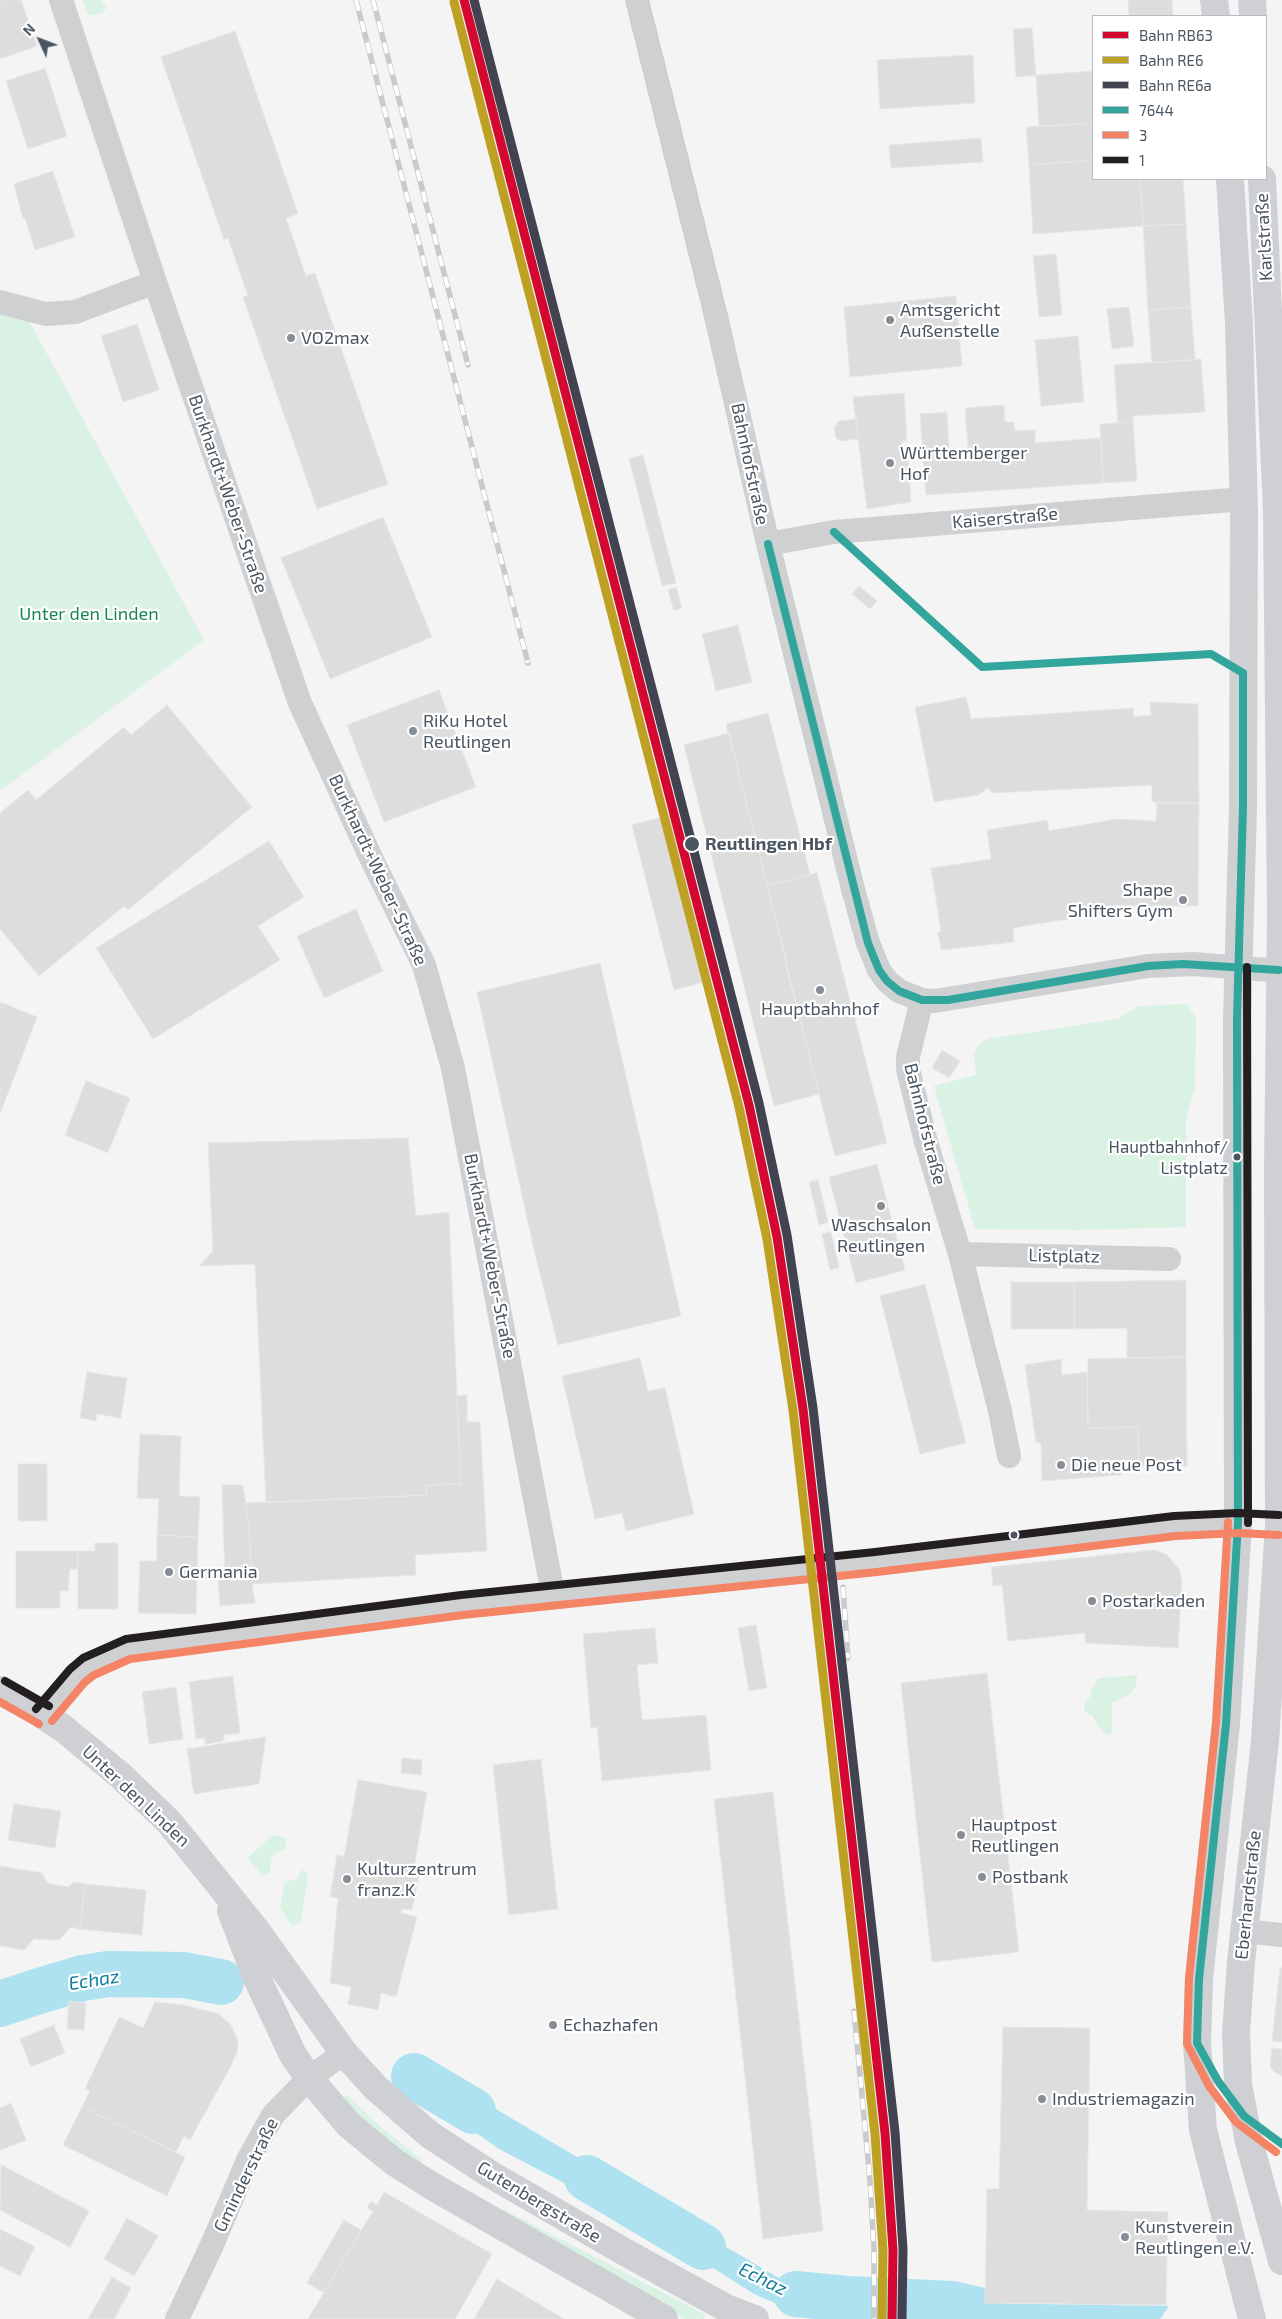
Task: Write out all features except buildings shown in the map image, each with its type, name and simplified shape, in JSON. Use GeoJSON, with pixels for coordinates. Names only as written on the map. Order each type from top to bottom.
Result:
{"type":"FeatureCollection","features":[{"type":"Feature","properties":{"kind":"main road"},"geometry":{"type":"LineString","coordinates":[[1214,0],[1216,15]]}},
{"type":"Feature","properties":{"kind":"main road"},"geometry":{"type":"LineString","coordinates":[[1252,0],[1253,15]]}},
{"type":"Feature","properties":{"kind":"main road","name":"Karlstraße"},"geometry":{"type":"LineString","coordinates":[[1230,180],[1239,324],[1244,506],[1243,807],[1237,967],[1238,1522]]}},
{"type":"Feature","properties":{"kind":"main road","name":"Karlstraße"},"geometry":{"type":"LineString","coordinates":[[1262,180],[1280,511],[1279,1525]]}},
{"type":"Feature","properties":{"kind":"main road"},"geometry":{"type":"LineString","coordinates":[[1237,1081],[1280,1080]]}},
{"type":"Feature","properties":{"kind":"main road"},"geometry":{"type":"LineString","coordinates":[[1238,1522],[1226,1724],[1199,1979],[1197,2043],[1203,2130],[1252,2319]]}},
{"type":"Feature","properties":{"kind":"main road","name":"Eberhardstraße"},"geometry":{"type":"LineString","coordinates":[[1279,1525],[1265,1741],[1244,1932],[1236,2032],[1238,2084],[1249,2142],[1282,2261]]}},
{"type":"Feature","properties":{"kind":"main road","name":"Unter den Linden"},"geometry":{"type":"LineString","coordinates":[[0,1690],[44,1715],[101,1759],[181,1835],[256,1930],[344,2053]]}},
{"type":"Feature","properties":{"kind":"main road","name":"Unter den Linden"},"geometry":{"type":"LineString","coordinates":[[220,1884],[270,2008],[294,2055],[309,2078]]}},
{"type":"Feature","properties":{"kind":"main road","name":"Gutenbergstraße"},"geometry":{"type":"LineString","coordinates":[[344,2053],[376,2088],[430,2135],[466,2159],[623,2251],[726,2308],[755,2319]]}},
{"type":"Feature","properties":{"kind":"main road"},"geometry":{"type":"LineString","coordinates":[[309,2078],[349,2125],[394,2162],[664,2319]]}},
{"type":"Feature","properties":{"kind":"street","name":"Burkhardt+Weber-Straße"},"geometry":{"type":"LineString","coordinates":[[61,0],[155,282],[300,703],[372,860],[424,965],[453,1068],[553,1594]]}},
{"type":"Feature","properties":{"kind":"street","name":"Bahnhofstraße"},"geometry":{"type":"LineString","coordinates":[[637,0],[716,316],[768,544],[868,943],[879,970],[887,981],[904,994],[922,1000],[908,1057],[908,1069],[926,1142],[960,1254],[1000,1411],[1009,1456]]}},
{"type":"Feature","properties":{"kind":"street"},"geometry":{"type":"LineString","coordinates":[[7,304],[46,314],[75,312],[155,282]]}},
{"type":"Feature","properties":{"kind":"street","name":"Kaiserstraße"},"geometry":{"type":"LineString","coordinates":[[768,544],[834,532],[1090,511],[1244,506],[1280,511]]}},
{"type":"Feature","properties":{"kind":"street"},"geometry":{"type":"LineString","coordinates":[[922,1000],[948,1000],[1148,966],[1183,964],[1281,971]]}},
{"type":"Feature","properties":{"kind":"street","name":"Listplatz"},"geometry":{"type":"LineString","coordinates":[[960,1254],[1169,1258]]}},
{"type":"Feature","properties":{"kind":"street"},"geometry":{"type":"LineString","coordinates":[[44,1715],[72,1681],[89,1666],[127,1649],[553,1594],[876,1562],[1175,1526],[1238,1522]]}},
{"type":"Feature","properties":{"kind":"street"},"geometry":{"type":"LineString","coordinates":[[1244,1932],[1282,1935]]}},
{"type":"Feature","properties":{"kind":"street","name":"Gminderstraße"},"geometry":{"type":"LineString","coordinates":[[177,2319],[260,2138],[281,2105],[309,2078],[344,2053]]}},
{"type":"Feature","properties":{"kind":"green space"},"geometry":{"type":"Polygon","coordinates":[[[83,0],[101,0],[106,7],[104,12],[91,16],[88,14],[83,0]]]}},
{"type":"Feature","properties":{"kind":"green space","name":"Unter den Linden"},"geometry":{"type":"Polygon","coordinates":[[[0,303],[29,321],[204,640],[0,791],[0,303]]]}},
{"type":"Feature","properties":{"kind":"green space"},"geometry":{"type":"Polygon","coordinates":[[[1187,1004],[1196,1018],[1195,1088],[1186,1118],[1186,1227],[1080,1230],[975,1229],[934,1086],[976,1075],[974,1054],[979,1044],[988,1039],[1118,1019],[1139,1006],[1187,1004]]]}},
{"type":"Feature","properties":{"kind":"green space"},"geometry":{"type":"Polygon","coordinates":[[[1137,1675],[1136,1686],[1129,1695],[1112,1703],[1112,1734],[1107,1735],[1096,1724],[1093,1716],[1085,1712],[1084,1703],[1090,1697],[1091,1689],[1095,1686],[1096,1680],[1100,1678],[1137,1675]]]}},
{"type":"Feature","properties":{"kind":"green space"},"geometry":{"type":"Polygon","coordinates":[[[272,1835],[287,1838],[285,1849],[274,1854],[271,1859],[270,1872],[262,1876],[248,1858],[272,1835]]]}},
{"type":"Feature","properties":{"kind":"green space"},"geometry":{"type":"Polygon","coordinates":[[[303,1869],[308,1875],[301,1922],[292,1926],[280,1908],[285,1882],[297,1879],[303,1869]]]}},
{"type":"Feature","properties":{"kind":"green space"},"geometry":{"type":"Polygon","coordinates":[[[347,2095],[382,2128],[422,2160],[419,2164],[395,2150],[339,2103],[347,2095]]]}},
{"type":"Feature","properties":{"kind":"green space"},"geometry":{"type":"Polygon","coordinates":[[[503,2209],[706,2315],[704,2319],[683,2319],[502,2212],[503,2209]]]}},
{"type":"Feature","properties":{"kind":"water"},"geometry":{"type":"Polygon","coordinates":[[[428,2062],[467,2092],[648,2199],[635,2220],[499,2149],[434,2103],[412,2086],[428,2062]]]}},
{"type":"Feature","properties":{"kind":"water"},"geometry":{"type":"Polygon","coordinates":[[[655,2205],[784,2281],[822,2288],[861,2289],[860,2317],[838,2319],[815,2315],[782,2306],[754,2294],[643,2223],[655,2205]]]}},
{"type":"Feature","properties":{"kind":"water"},"geometry":{"type":"Polygon","coordinates":[[[920,2290],[981,2290],[985,2303],[1169,2306],[1160,2319],[920,2319],[920,2290]]]}},
{"type":"Feature","properties":{"kind":"waterway","name":"Echaz"},"geometry":{"type":"LineString","coordinates":[[0,2004],[83,1978],[108,1974],[184,1975],[221,1982]]}},
{"type":"Feature","properties":{"kind":"waterway","name":"Echaz"},"geometry":{"type":"LineString","coordinates":[[414,2076],[473,2111]]}},
{"type":"Feature","properties":{"kind":"waterway","name":"Echaz"},"geometry":{"type":"LineString","coordinates":[[587,2178],[703,2247]]}},
{"type":"Feature","properties":{"kind":"waterway","name":"Echaz"},"geometry":{"type":"LineString","coordinates":[[796,2294],[847,2299],[952,2304],[982,2311]]}},
{"type":"Feature","properties":{"kind":"railway"},"geometry":{"type":"LineString","coordinates":[[356,0],[528,663]]}},
{"type":"Feature","properties":{"kind":"railway"},"geometry":{"type":"LineString","coordinates":[[373,0],[468,365]]}},
{"type":"Feature","properties":{"kind":"railway"},"geometry":{"type":"LineString","coordinates":[[843,1587],[848,1658]]}},
{"type":"Feature","properties":{"kind":"railway"},"geometry":{"type":"LineString","coordinates":[[854,2011],[870,2180],[874,2250],[874,2319]]}},
{"type":"Feature","properties":{"kind":"rail line","name":"RB63"},"geometry":{"type":"LineString","coordinates":[[464,0],[749,1105],[777,1237],[803,1409],[885,2133],[893,2250],[892,2319]]}},
{"type":"Feature","properties":{"kind":"rail line","name":"RE6a"},"geometry":{"type":"LineString","coordinates":[[474,0],[759,1103],[787,1235],[813,1408],[895,2132],[903,2249],[902,2319]]}},
{"type":"Feature","properties":{"kind":"rail line","name":"RE6"},"geometry":{"type":"LineString","coordinates":[[454,2],[739,1107],[767,1239],[793,1410],[875,2134],[883,2250],[882,2319]]}},
{"type":"Feature","properties":{"kind":"transit line","name":"7644"},"geometry":{"type":"LineString","coordinates":[[834,532],[982,667],[1211,654],[1243,673]]}},
{"type":"Feature","properties":{"kind":"transit line","name":"7644"},"geometry":{"type":"LineString","coordinates":[[768,544],[868,943],[879,970],[887,981],[899,991],[922,1000],[948,1000],[1148,966],[1183,964],[1279,970]]}},
{"type":"Feature","properties":{"kind":"transit line","name":"7644"},"geometry":{"type":"LineString","coordinates":[[1243,673],[1243,807],[1237,1018],[1238,1523],[1226,1724],[1199,1979],[1197,2043],[1218,2081],[1244,2116],[1282,2144]]}},
{"type":"Feature","properties":{"kind":"transit line","name":"1"},"geometry":{"type":"LineString","coordinates":[[1247,967],[1248,1523]]}},
{"type":"Feature","properties":{"kind":"transit line","name":"1"},"geometry":{"type":"LineString","coordinates":[[36,1709],[70,1669],[83,1658],[126,1639],[461,1595],[875,1552],[1174,1516],[1238,1513],[1279,1515]]}},
{"type":"Feature","properties":{"kind":"transit line","name":"3"},"geometry":{"type":"LineString","coordinates":[[1228,1522],[1216,1723],[1189,1978],[1187,2044],[1209,2086],[1236,2122],[1276,2152]]}},
{"type":"Feature","properties":{"kind":"transit line","name":"3"},"geometry":{"type":"LineString","coordinates":[[52,1721],[85,1682],[94,1675],[130,1659],[463,1615],[877,1572],[1176,1536],[1238,1533],[1279,1535]]}},
{"type":"Feature","properties":{"kind":"transit line","name":"1"},"geometry":{"type":"LineString","coordinates":[[5,1681],[49,1706]]}},
{"type":"Feature","properties":{"kind":"transit line","name":"3"},"geometry":{"type":"LineString","coordinates":[[0,1702],[39,1724]]}},
{"type":"Feature","properties":{"kind":"place","name":"Amtsgericht Außenstelle"},"geometry":{"type":"Point","coordinates":[890,320]}},
{"type":"Feature","properties":{"kind":"place","name":"VO2max"},"geometry":{"type":"Point","coordinates":[291,338]}},
{"type":"Feature","properties":{"kind":"place","name":"Württemberger Hof"},"geometry":{"type":"Point","coordinates":[890,463]}},
{"type":"Feature","properties":{"kind":"place","name":"RiKu Hotel Reutlingen"},"geometry":{"type":"Point","coordinates":[413,731]}},
{"type":"Feature","properties":{"kind":"place","name":"Reutlingen Hbf"},"geometry":{"type":"Point","coordinates":[692,844]}},
{"type":"Feature","properties":{"kind":"place","name":"Shape Shifters Gym"},"geometry":{"type":"Point","coordinates":[1183,900]}},
{"type":"Feature","properties":{"kind":"place","name":"Hauptbahnhof"},"geometry":{"type":"Point","coordinates":[820,990]}},
{"type":"Feature","properties":{"kind":"place","name":"Hauptbahnhof/ Listplatz"},"geometry":{"type":"Point","coordinates":[1237,1157]}},
{"type":"Feature","properties":{"kind":"place","name":"Waschsalon Reutlingen"},"geometry":{"type":"Point","coordinates":[881,1206]}},
{"type":"Feature","properties":{"kind":"place","name":"Die neue Post"},"geometry":{"type":"Point","coordinates":[1061,1465]}},
{"type":"Feature","properties":{"kind":"place","name":"Germania"},"geometry":{"type":"Point","coordinates":[169,1572]}},
{"type":"Feature","properties":{"kind":"place","name":"Postarkaden"},"geometry":{"type":"Point","coordinates":[1092,1601]}},
{"type":"Feature","properties":{"kind":"place","name":"Hauptpost Reutlingen"},"geometry":{"type":"Point","coordinates":[961,1835]}},
{"type":"Feature","properties":{"kind":"place","name":"Postbank"},"geometry":{"type":"Point","coordinates":[982,1877]}},
{"type":"Feature","properties":{"kind":"place","name":"Kulturzentrum franz.K"},"geometry":{"type":"Point","coordinates":[347,1879]}},
{"type":"Feature","properties":{"kind":"place","name":"Echazhafen"},"geometry":{"type":"Point","coordinates":[553,2025]}},
{"type":"Feature","properties":{"kind":"place","name":"Industriemagazin"},"geometry":{"type":"Point","coordinates":[1042,2099]}},
{"type":"Feature","properties":{"kind":"place","name":"Kunstverein Reutlingen e.V."},"geometry":{"type":"Point","coordinates":[1125,2237]}}]}
